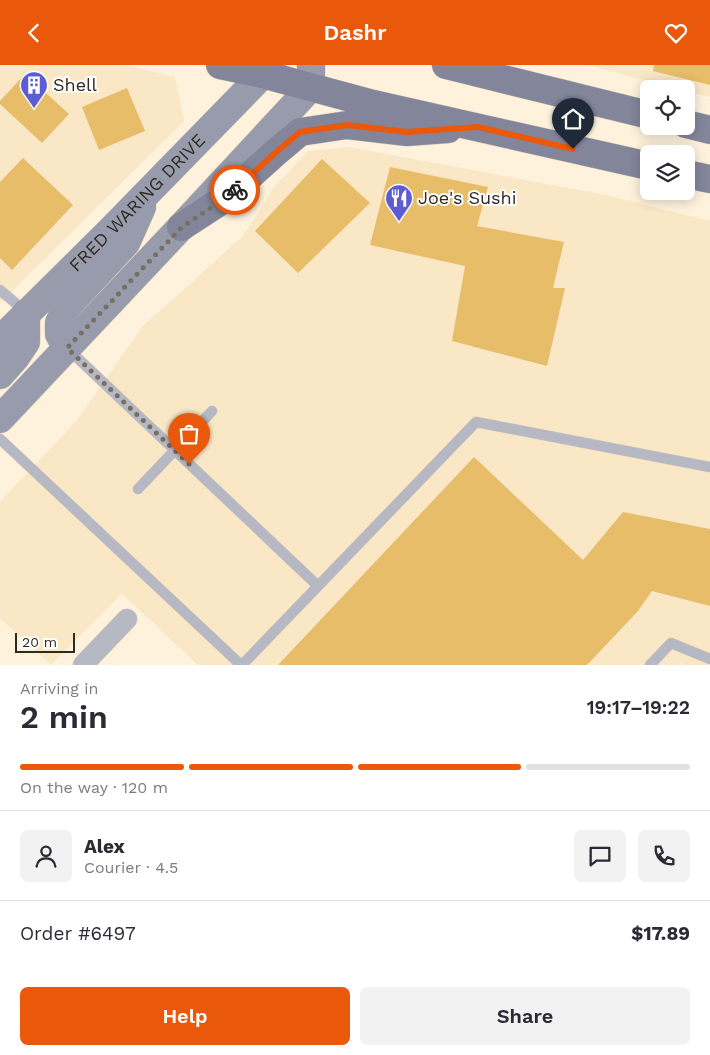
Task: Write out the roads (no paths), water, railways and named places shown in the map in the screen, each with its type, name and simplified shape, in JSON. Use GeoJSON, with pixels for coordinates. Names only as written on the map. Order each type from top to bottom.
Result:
{"type":"FeatureCollection","features":[{"type":"Feature","properties":{"kind":"main road"},"geometry":{"type":"LineString","coordinates":[[220,65],[267,69],[311,76],[373,104],[640,163]]}},
{"type":"Feature","properties":{"kind":"main road"},"geometry":{"type":"LineString","coordinates":[[446,65],[640,113]]}},
{"type":"Feature","properties":{"kind":"main road","name":"FRED WARING DRIVE"},"geometry":{"type":"LineString","coordinates":[[0,340],[112,229],[267,69]]}},
{"type":"Feature","properties":{"kind":"main road"},"geometry":{"type":"LineString","coordinates":[[0,419],[182,227],[311,76]]}},
{"type":"Feature","properties":{"kind":"main road"},"geometry":{"type":"LineString","coordinates":[[182,227],[224,199],[300,132],[347,125],[407,132],[478,127]]}},
{"type":"Feature","properties":{"kind":"main road"},"geometry":{"type":"LineString","coordinates":[[695,126],[710,130]]}},
{"type":"Feature","properties":{"kind":"main road"},"geometry":{"type":"LineString","coordinates":[[695,176],[710,179]]}},
{"type":"Feature","properties":{"kind":"main road"},"geometry":{"type":"LineString","coordinates":[[67,348],[59,334],[59,323],[65,309],[126,243],[148,192]]}},
{"type":"Feature","properties":{"kind":"main road"},"geometry":{"type":"LineString","coordinates":[[0,375],[26,342],[26,313]]}},
{"type":"Feature","properties":{"kind":"street"},"geometry":{"type":"LineString","coordinates":[[83,665],[127,619]]}},
{"type":"Feature","properties":{"kind":"lane"},"geometry":{"type":"LineString","coordinates":[[0,290],[26,313]]}},
{"type":"Feature","properties":{"kind":"lane"},"geometry":{"type":"LineString","coordinates":[[67,348],[318,586]]}},
{"type":"Feature","properties":{"kind":"lane"},"geometry":{"type":"LineString","coordinates":[[138,489],[212,411]]}},
{"type":"Feature","properties":{"kind":"lane"},"geometry":{"type":"LineString","coordinates":[[0,439],[242,665],[476,422],[710,467]]}},
{"type":"Feature","properties":{"kind":"lane"},"geometry":{"type":"LineString","coordinates":[[650,665],[671,643],[710,659]]}},
{"type":"Feature","properties":{"kind":"place","name":"Shell"},"geometry":{"type":"Point","coordinates":[34,109]}},
{"type":"Feature","properties":{"kind":"place","name":"Joe's Sushi"},"geometry":{"type":"Point","coordinates":[399,222]}}]}
